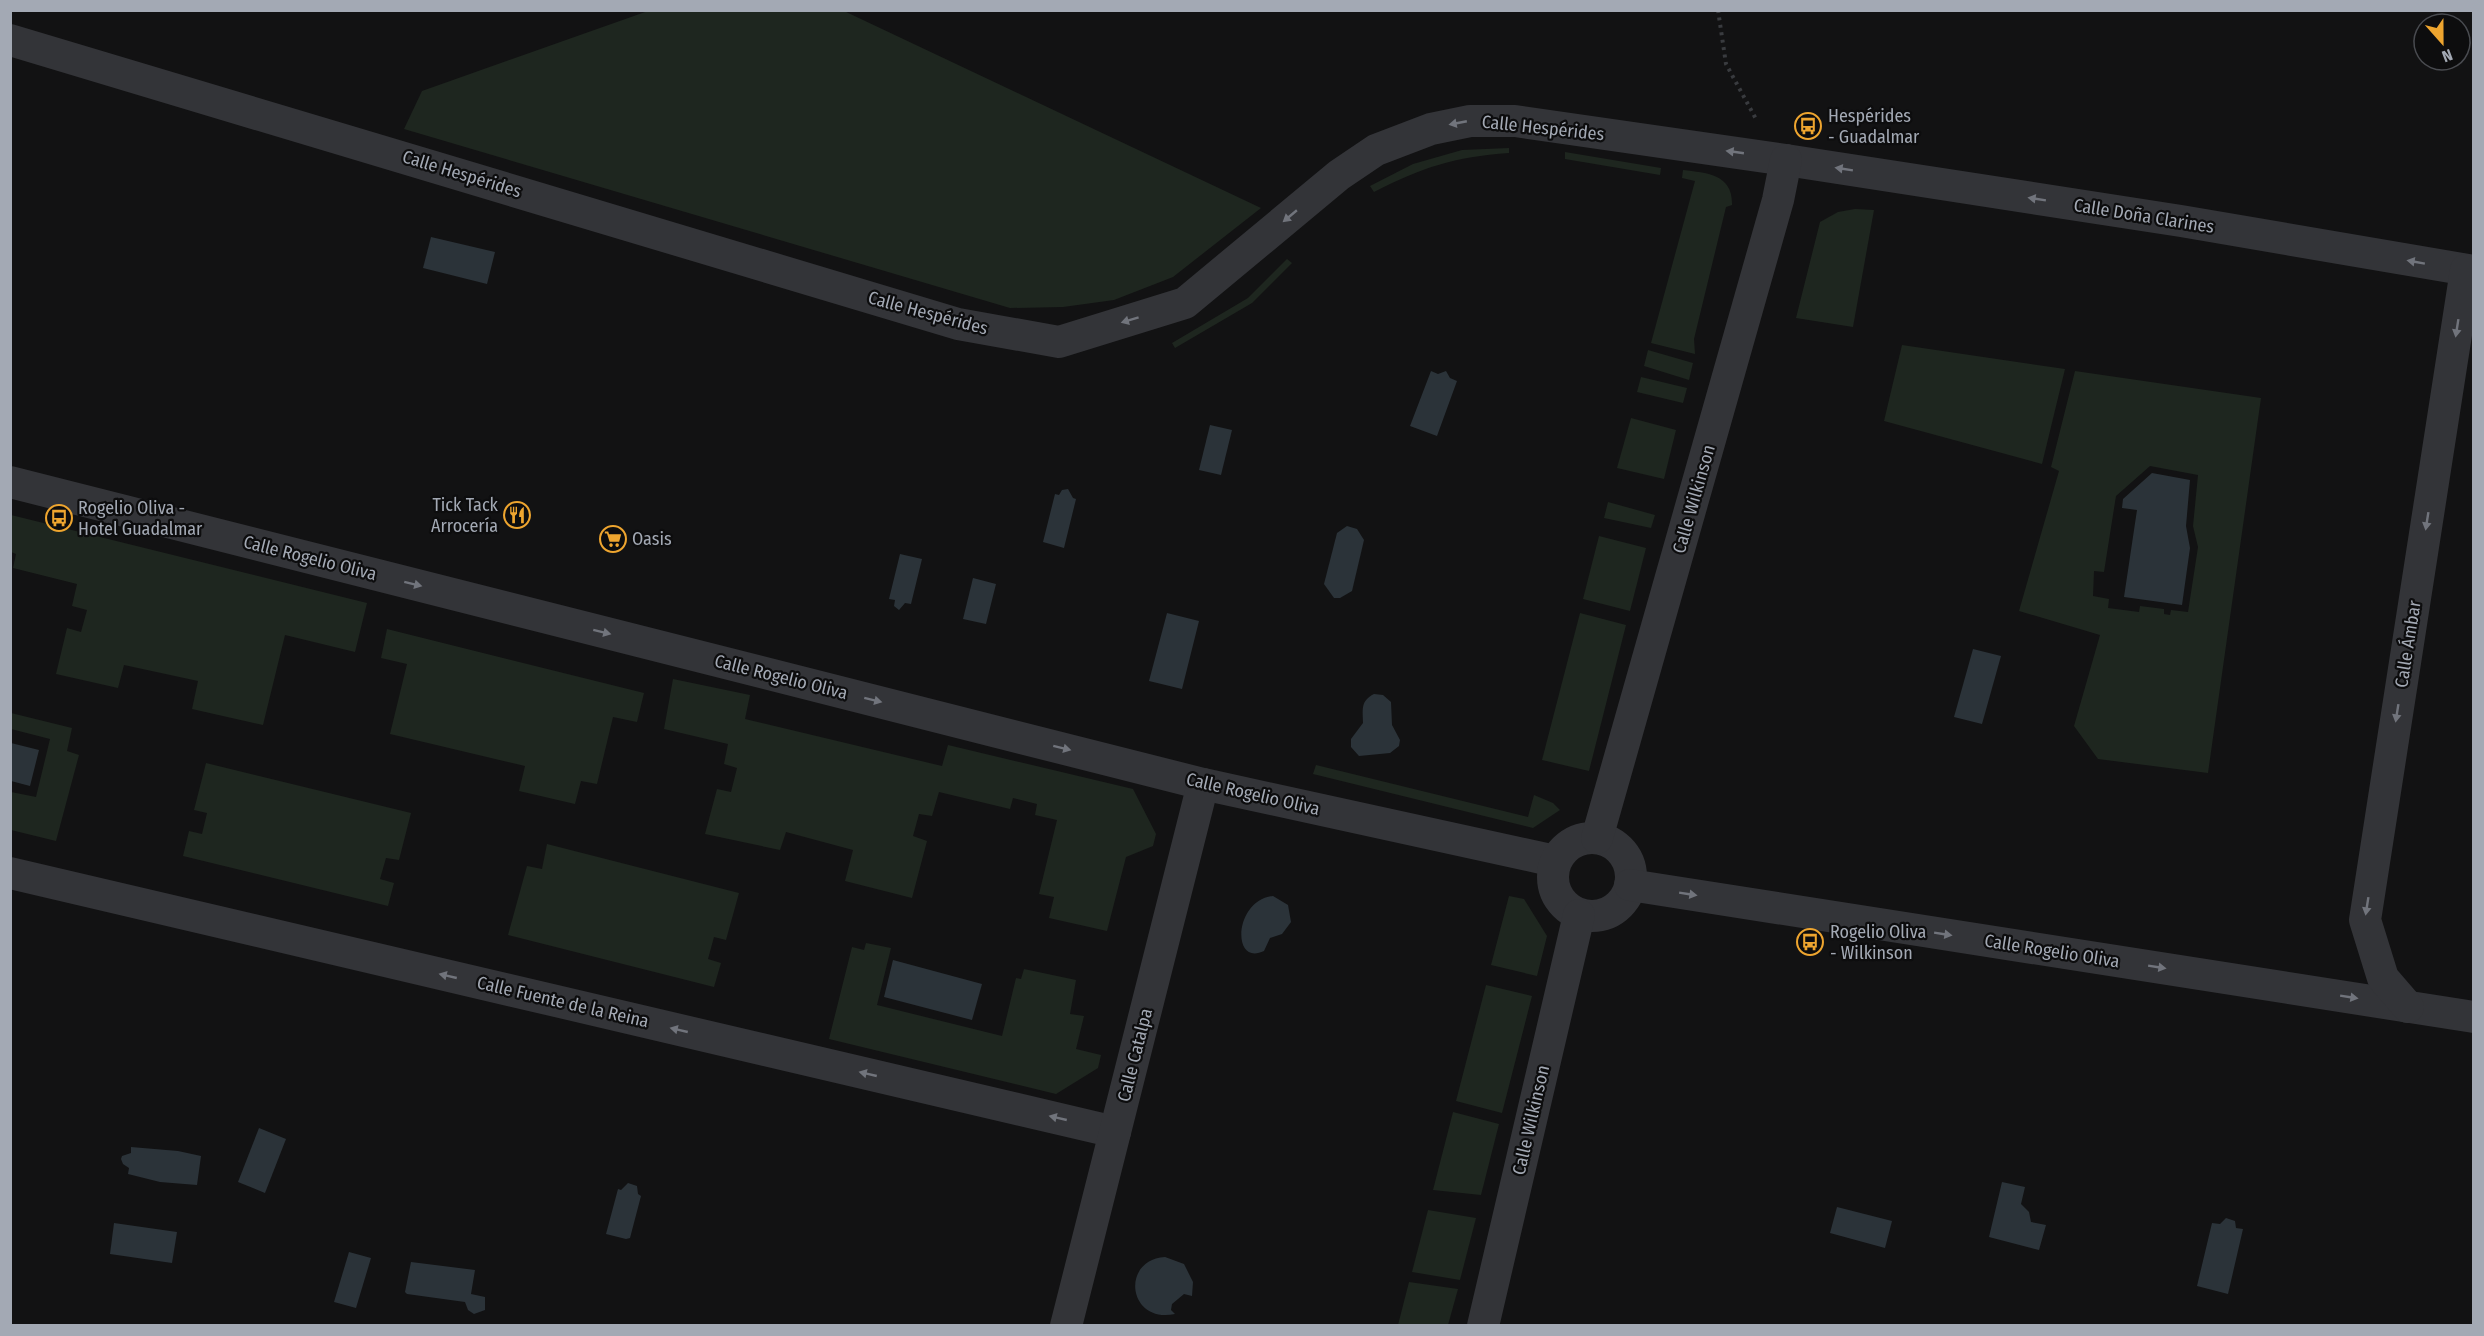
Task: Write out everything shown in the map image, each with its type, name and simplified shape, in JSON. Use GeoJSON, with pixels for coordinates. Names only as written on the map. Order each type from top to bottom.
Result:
{"type":"FeatureCollection","features":[{"type":"Feature","properties":{"kind":"street","name":"Calle Hespérides"},"geometry":{"type":"LineString","coordinates":[[10,40],[958,324],[1059,342],[1185,303],[1339,175],[1376,150],[1431,129],[1470,121],[1515,122],[1800,162]]}},
{"type":"Feature","properties":{"kind":"street","name":"Calle Doña Clarines"},"geometry":{"type":"LineString","coordinates":[[1800,162],[2181,221],[2470,271]]}},
{"type":"Feature","properties":{"kind":"street","name":"Calle Wilkinson"},"geometry":{"type":"LineString","coordinates":[[1597,838],[1778,200],[1800,162]]}},
{"type":"Feature","properties":{"kind":"street","name":"Calle Ámbar"},"geometry":{"type":"LineString","coordinates":[[2408,1007],[2383,978],[2365,920],[2470,271]]}},
{"type":"Feature","properties":{"kind":"street","name":"Calle Rogelio Oliva"},"geometry":{"type":"LineString","coordinates":[[10,482],[1203,784],[1555,861]]}},
{"type":"Feature","properties":{"kind":"street","name":"Calle Catalpa"},"geometry":{"type":"LineString","coordinates":[[1066,1326],[1203,784]]}},
{"type":"Feature","properties":{"kind":"street"},"geometry":{"type":"LineString","coordinates":[[1584,838],[1597,838],[1610,842],[1624,854],[1631,873],[1630,885],[1617,908],[1592,916],[1580,915],[1558,899],[1552,874],[1555,861],[1572,842],[1584,838]]}},
{"type":"Feature","properties":{"kind":"street","name":"Calle Fuente de la Reina"},"geometry":{"type":"LineString","coordinates":[[10,873],[1115,1132]]}},
{"type":"Feature","properties":{"kind":"street","name":"Calle Rogelio Oliva"},"geometry":{"type":"LineString","coordinates":[[1630,885],[2474,1017]]}},
{"type":"Feature","properties":{"kind":"street","name":"Calle Wilkinson"},"geometry":{"type":"LineString","coordinates":[[1483,1326],[1580,915]]}},
{"type":"Feature","properties":{"kind":"path"},"geometry":{"type":"LineString","coordinates":[[1718,10],[1726,64],[1762,127],[1781,134],[1787,148],[1800,162]]}},
{"type":"Feature","properties":{"kind":"shaded area"},"geometry":{"type":"Polygon","coordinates":[[[648,11],[844,11],[1261,208],[1173,277],[1114,300],[1063,307],[1010,308],[404,129],[422,91],[648,11]]]}},
{"type":"Feature","properties":{"kind":"shaded area"},"geometry":{"type":"Polygon","coordinates":[[[1509,148],[1509,153],[1472,157],[1439,165],[1374,192],[1370,186],[1413,164],[1462,150],[1509,148]]]}},
{"type":"Feature","properties":{"kind":"shaded area"},"geometry":{"type":"Polygon","coordinates":[[[1565,152],[1661,168],[1660,175],[1565,159],[1565,152]]]}},
{"type":"Feature","properties":{"kind":"shaded area"},"geometry":{"type":"Polygon","coordinates":[[[1683,170],[1709,174],[1723,181],[1731,195],[1732,205],[1726,207],[1694,339],[1695,354],[1651,343],[1695,181],[1682,178],[1683,170]]]}},
{"type":"Feature","properties":{"kind":"shaded area"},"geometry":{"type":"Polygon","coordinates":[[[1855,209],[1874,210],[1853,327],[1796,318],[1820,222],[1838,212],[1855,209]]]}},
{"type":"Feature","properties":{"kind":"shaded area"},"geometry":{"type":"Polygon","coordinates":[[[431,237],[495,252],[487,284],[423,268],[431,237]]]}},
{"type":"Feature","properties":{"kind":"shaded area"},"geometry":{"type":"Polygon","coordinates":[[[1287,259],[1292,263],[1252,303],[1175,348],[1172,343],[1248,298],[1287,259]]]}},
{"type":"Feature","properties":{"kind":"shaded area"},"geometry":{"type":"Polygon","coordinates":[[[1902,345],[2065,369],[2042,464],[1884,421],[1902,345]]]}},
{"type":"Feature","properties":{"kind":"shaded area"},"geometry":{"type":"Polygon","coordinates":[[[1648,350],[1693,363],[1689,380],[1644,366],[1648,350]]]}},
{"type":"Feature","properties":{"kind":"shaded area"},"geometry":{"type":"Polygon","coordinates":[[[1431,371],[1438,374],[1446,371],[1450,378],[1457,381],[1437,436],[1410,426],[1431,371]]]}},
{"type":"Feature","properties":{"kind":"shaded area"},"geometry":{"type":"Polygon","coordinates":[[[2075,371],[2261,398],[2208,773],[2098,759],[2074,726],[2100,635],[2019,611],[2059,471],[2051,467],[2075,371]],[[2150,466],[2116,496],[2104,572],[2094,571],[2093,596],[2109,599],[2108,608],[2139,612],[2140,606],[2164,609],[2164,614],[2170,615],[2171,610],[2188,612],[2198,547],[2193,526],[2198,475],[2150,466]]]}},
{"type":"Feature","properties":{"kind":"shaded area"},"geometry":{"type":"Polygon","coordinates":[[[1641,377],[1687,388],[1683,403],[1637,392],[1641,377]]]}},
{"type":"Feature","properties":{"kind":"shaded area"},"geometry":{"type":"Polygon","coordinates":[[[1631,418],[1676,430],[1664,479],[1617,468],[1631,418]]]}},
{"type":"Feature","properties":{"kind":"shaded area"},"geometry":{"type":"Polygon","coordinates":[[[1210,425],[1232,430],[1221,475],[1199,470],[1210,425]]]}},
{"type":"Feature","properties":{"kind":"shaded area"},"geometry":{"type":"Polygon","coordinates":[[[2152,473],[2190,480],[2186,526],[2190,548],[2182,605],[2124,597],[2137,510],[2122,508],[2123,499],[2152,473]]]}},
{"type":"Feature","properties":{"kind":"shaded area"},"geometry":{"type":"Polygon","coordinates":[[[1068,489],[1076,499],[1064,548],[1043,542],[1055,494],[1059,495],[1062,490],[1068,489]]]}},
{"type":"Feature","properties":{"kind":"shaded area"},"geometry":{"type":"Polygon","coordinates":[[[1608,502],[1655,515],[1651,528],[1604,518],[1608,502]]]}},
{"type":"Feature","properties":{"kind":"shaded area"},"geometry":{"type":"Polygon","coordinates":[[[11,515],[367,603],[355,652],[285,635],[263,725],[192,709],[198,681],[124,665],[118,688],[56,674],[67,628],[81,632],[87,610],[72,606],[77,584],[13,568],[16,554],[11,552],[11,515]]]}},
{"type":"Feature","properties":{"kind":"shaded area"},"geometry":{"type":"Polygon","coordinates":[[[1347,526],[1357,529],[1364,540],[1352,591],[1340,598],[1334,598],[1324,584],[1337,533],[1347,526]]]}},
{"type":"Feature","properties":{"kind":"shaded area"},"geometry":{"type":"Polygon","coordinates":[[[1599,536],[1646,548],[1630,611],[1583,599],[1599,536]]]}},
{"type":"Feature","properties":{"kind":"shaded area"},"geometry":{"type":"Polygon","coordinates":[[[900,554],[922,559],[911,604],[905,603],[899,610],[894,606],[895,600],[889,599],[900,554]]]}},
{"type":"Feature","properties":{"kind":"shaded area"},"geometry":{"type":"Polygon","coordinates":[[[973,578],[996,584],[986,624],[963,619],[973,578]]]}},
{"type":"Feature","properties":{"kind":"shaded area"},"geometry":{"type":"Polygon","coordinates":[[[1167,613],[1199,621],[1182,689],[1149,681],[1167,613]]]}},
{"type":"Feature","properties":{"kind":"shaded area"},"geometry":{"type":"Polygon","coordinates":[[[1580,613],[1626,625],[1589,771],[1542,760],[1580,613]]]}},
{"type":"Feature","properties":{"kind":"shaded area"},"geometry":{"type":"Polygon","coordinates":[[[387,629],[644,693],[637,722],[613,717],[597,784],[581,781],[575,804],[519,791],[525,766],[390,734],[407,664],[381,658],[387,629]]]}},
{"type":"Feature","properties":{"kind":"shaded area"},"geometry":{"type":"Polygon","coordinates":[[[1973,649],[2001,656],[1982,724],[1954,717],[1973,649]]]}},
{"type":"Feature","properties":{"kind":"shaded area"},"geometry":{"type":"Polygon","coordinates":[[[673,679],[750,695],[745,719],[942,766],[948,745],[1133,789],[1156,834],[1153,846],[1126,857],[1107,931],[1049,918],[1054,897],[1039,894],[1057,820],[1035,815],[1037,804],[1013,798],[1010,809],[939,792],[932,816],[919,814],[913,836],[927,841],[912,898],[845,881],[853,850],[786,832],[780,850],[705,834],[717,789],[731,792],[737,768],[724,764],[728,744],[664,729],[673,679]]]}},
{"type":"Feature","properties":{"kind":"shaded area"},"geometry":{"type":"Polygon","coordinates":[[[1374,694],[1383,695],[1391,702],[1392,725],[1400,740],[1399,746],[1390,753],[1359,756],[1351,747],[1351,739],[1363,723],[1364,703],[1374,694]]]}},
{"type":"Feature","properties":{"kind":"shaded area"},"geometry":{"type":"Polygon","coordinates":[[[11,713],[72,728],[67,751],[79,755],[56,841],[11,830],[11,792],[36,797],[50,739],[11,729],[11,713]]]}},
{"type":"Feature","properties":{"kind":"shaded area"},"geometry":{"type":"Polygon","coordinates":[[[11,743],[39,750],[30,786],[11,781],[11,743]]]}},
{"type":"Feature","properties":{"kind":"shaded area"},"geometry":{"type":"Polygon","coordinates":[[[206,763],[411,813],[399,860],[386,858],[380,879],[394,883],[388,906],[183,856],[189,831],[202,834],[207,813],[194,810],[206,763]]]}},
{"type":"Feature","properties":{"kind":"shaded area"},"geometry":{"type":"Polygon","coordinates":[[[1316,765],[1528,817],[1534,795],[1553,803],[1560,810],[1533,828],[1313,774],[1316,765]]]}},
{"type":"Feature","properties":{"kind":"shaded area"},"geometry":{"type":"Polygon","coordinates":[[[547,844],[739,893],[726,940],[714,937],[708,959],[721,963],[714,987],[508,935],[527,866],[542,869],[547,844]]]}},
{"type":"Feature","properties":{"kind":"shaded area"},"geometry":{"type":"Polygon","coordinates":[[[1273,896],[1288,905],[1291,922],[1282,934],[1270,938],[1264,951],[1253,953],[1246,950],[1242,942],[1244,919],[1250,909],[1260,900],[1273,896]]]}},
{"type":"Feature","properties":{"kind":"shaded area"},"geometry":{"type":"Polygon","coordinates":[[[1509,896],[1524,899],[1547,936],[1537,976],[1491,965],[1509,896]]]}},
{"type":"Feature","properties":{"kind":"shaded area"},"geometry":{"type":"Polygon","coordinates":[[[866,943],[891,948],[877,1005],[1002,1036],[1016,978],[1021,979],[1024,969],[1076,980],[1070,1014],[1084,1016],[1076,1049],[1101,1055],[1098,1068],[1056,1094],[829,1039],[852,947],[864,950],[866,943]]]}},
{"type":"Feature","properties":{"kind":"shaded area"},"geometry":{"type":"Polygon","coordinates":[[[893,960],[982,984],[972,1020],[884,997],[893,960]]]}},
{"type":"Feature","properties":{"kind":"shaded area"},"geometry":{"type":"Polygon","coordinates":[[[1486,985],[1532,996],[1502,1113],[1456,1101],[1486,985]]]}},
{"type":"Feature","properties":{"kind":"shaded area"},"geometry":{"type":"Polygon","coordinates":[[[1453,1112],[1499,1124],[1481,1195],[1433,1190],[1453,1112]]]}},
{"type":"Feature","properties":{"kind":"shaded area"},"geometry":{"type":"Polygon","coordinates":[[[259,1128],[286,1139],[265,1193],[238,1182],[259,1128]]]}},
{"type":"Feature","properties":{"kind":"shaded area"},"geometry":{"type":"Polygon","coordinates":[[[131,1147],[178,1151],[201,1156],[197,1185],[160,1182],[128,1174],[129,1168],[123,1164],[121,1159],[122,1156],[131,1153],[131,1147]]]}},
{"type":"Feature","properties":{"kind":"shaded area"},"geometry":{"type":"Polygon","coordinates":[[[2002,1182],[2025,1187],[2021,1204],[2029,1212],[2031,1222],[2046,1225],[2039,1250],[1989,1237],[2002,1182]]]}},
{"type":"Feature","properties":{"kind":"shaded area"},"geometry":{"type":"Polygon","coordinates":[[[628,1183],[637,1186],[638,1194],[641,1196],[630,1238],[626,1239],[606,1234],[618,1189],[621,1190],[628,1183]]]}},
{"type":"Feature","properties":{"kind":"shaded area"},"geometry":{"type":"Polygon","coordinates":[[[1837,1207],[1892,1221],[1885,1248],[1830,1233],[1837,1207]]]}},
{"type":"Feature","properties":{"kind":"shaded area"},"geometry":{"type":"Polygon","coordinates":[[[1428,1210],[1476,1218],[1460,1280],[1412,1272],[1428,1210]]]}},
{"type":"Feature","properties":{"kind":"shaded area"},"geometry":{"type":"Polygon","coordinates":[[[2226,1218],[2235,1221],[2236,1228],[2243,1229],[2228,1294],[2197,1286],[2212,1223],[2220,1224],[2226,1218]]]}},
{"type":"Feature","properties":{"kind":"shaded area"},"geometry":{"type":"Polygon","coordinates":[[[114,1223],[177,1232],[172,1263],[110,1254],[114,1223]]]}},
{"type":"Feature","properties":{"kind":"shaded area"},"geometry":{"type":"Polygon","coordinates":[[[349,1252],[371,1258],[356,1308],[334,1302],[349,1252]]]}},
{"type":"Feature","properties":{"kind":"shaded area"},"geometry":{"type":"Polygon","coordinates":[[[1165,1257],[1184,1264],[1193,1282],[1192,1296],[1184,1294],[1172,1304],[1171,1310],[1175,1314],[1159,1315],[1147,1310],[1139,1301],[1136,1279],[1141,1269],[1151,1261],[1165,1257]]]}},
{"type":"Feature","properties":{"kind":"shaded area"},"geometry":{"type":"Polygon","coordinates":[[[411,1262],[475,1270],[471,1294],[485,1297],[485,1310],[474,1314],[468,1310],[465,1302],[407,1294],[405,1292],[411,1262]]]}},
{"type":"Feature","properties":{"kind":"shaded area"},"geometry":{"type":"Polygon","coordinates":[[[1409,1282],[1458,1289],[1448,1325],[1398,1325],[1409,1282]]]}},
{"type":"Feature","properties":{"kind":"place","name":"Hespérides - Guadalmar"},"geometry":{"type":"Point","coordinates":[1808,126]}},
{"type":"Feature","properties":{"kind":"place","name":"Tick Tack Arrocería"},"geometry":{"type":"Point","coordinates":[517,515]}},
{"type":"Feature","properties":{"kind":"place","name":"Rogelio Oliva - Hotel Guadalmar"},"geometry":{"type":"Point","coordinates":[59,518]}},
{"type":"Feature","properties":{"kind":"place","name":"Oasis"},"geometry":{"type":"Point","coordinates":[613,539]}},
{"type":"Feature","properties":{"kind":"place","name":"Rogelio Oliva - Wilkinson"},"geometry":{"type":"Point","coordinates":[1810,942]}}]}
